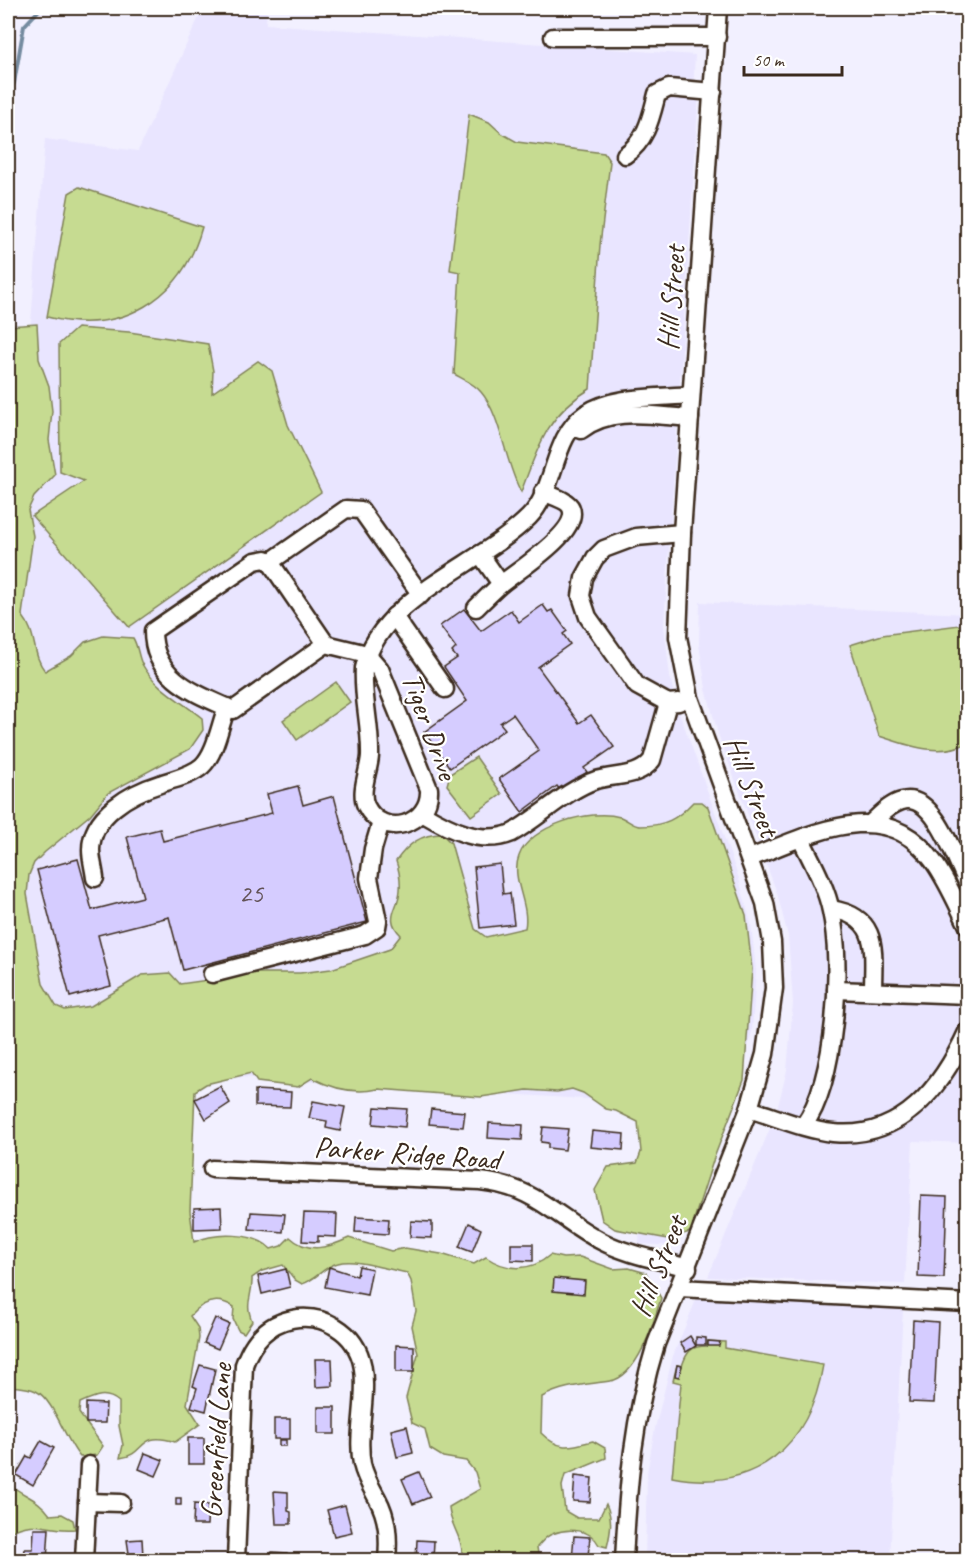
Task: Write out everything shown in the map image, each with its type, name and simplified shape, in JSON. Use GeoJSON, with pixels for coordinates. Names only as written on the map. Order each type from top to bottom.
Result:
{"type":"FeatureCollection","features":[{"type":"Feature","properties":{"kind":"street","name":"Hill Street"},"geometry":{"type":"LineString","coordinates":[[624,1560],[630,1457],[637,1413],[656,1344],[749,1110],[769,1032],[774,972],[767,911],[750,858],[690,698],[678,637],[682,533],[718,8]]}},
{"type":"Feature","properties":{"kind":"street"},"geometry":{"type":"LineString","coordinates":[[553,37],[717,37]]}},
{"type":"Feature","properties":{"kind":"street"},"geometry":{"type":"LineString","coordinates":[[625,155],[639,144],[647,129],[657,93],[669,88],[712,92]]}},
{"type":"Feature","properties":{"kind":"street","name":"Tiger Drive"},"geometry":{"type":"LineString","coordinates":[[367,654],[380,669],[410,746],[428,782],[430,797],[422,813],[413,821],[400,826],[381,822],[371,814],[363,798],[370,754],[363,680],[367,654],[394,616],[529,518],[574,425],[596,408],[614,403],[691,395]]}},
{"type":"Feature","properties":{"kind":"street","name":"Tiger Drive"},"geometry":{"type":"LineString","coordinates":[[564,443],[590,422],[607,417],[690,418]]}},
{"type":"Feature","properties":{"kind":"street"},"geometry":{"type":"LineString","coordinates":[[476,608],[501,584],[544,551],[570,522],[572,512],[568,504],[543,492]]}},
{"type":"Feature","properties":{"kind":"street"},"geometry":{"type":"LineString","coordinates":[[270,562],[346,509],[357,508],[421,595]]}},
{"type":"Feature","properties":{"kind":"street"},"geometry":{"type":"LineString","coordinates":[[682,533],[636,537],[604,549],[584,578],[581,596],[588,617],[637,686],[668,703],[690,698]]}},
{"type":"Feature","properties":{"kind":"street"},"geometry":{"type":"LineString","coordinates":[[480,554],[501,584]]}},
{"type":"Feature","properties":{"kind":"street"},"geometry":{"type":"LineString","coordinates":[[326,644],[233,710],[171,676],[157,659],[153,631],[255,561],[266,559],[326,644],[367,654]]}},
{"type":"Feature","properties":{"kind":"street"},"geometry":{"type":"LineString","coordinates":[[394,616],[445,689]]}},
{"type":"Feature","properties":{"kind":"street"},"geometry":{"type":"LineString","coordinates":[[422,813],[448,828],[482,838],[500,837],[512,833],[586,785],[646,767],[652,760],[668,703]]}},
{"type":"Feature","properties":{"kind":"street"},"geometry":{"type":"LineString","coordinates":[[95,878],[91,848],[105,818],[135,792],[191,773],[202,765],[212,752],[227,707]]}},
{"type":"Feature","properties":{"kind":"street"},"geometry":{"type":"LineString","coordinates":[[871,823],[903,800],[917,800],[924,804],[939,824],[968,884]]}},
{"type":"Feature","properties":{"kind":"street"},"geometry":{"type":"LineString","coordinates":[[212,974],[365,934],[377,927],[378,921],[369,878],[373,849],[381,822]]}},
{"type":"Feature","properties":{"kind":"street"},"geometry":{"type":"LineString","coordinates":[[750,858],[801,838],[849,824],[871,823],[899,831],[921,847],[940,872],[968,926]]}},
{"type":"Feature","properties":{"kind":"street"},"geometry":{"type":"LineString","coordinates":[[801,838],[831,909],[837,969],[828,1054],[819,1100],[804,1125]]}},
{"type":"Feature","properties":{"kind":"street"},"geometry":{"type":"LineString","coordinates":[[831,909],[860,921],[871,933],[873,992]]}},
{"type":"Feature","properties":{"kind":"street"},"geometry":{"type":"LineString","coordinates":[[836,990],[968,995]]}},
{"type":"Feature","properties":{"kind":"street"},"geometry":{"type":"LineString","coordinates":[[749,1110],[830,1133],[847,1134],[883,1127],[901,1119],[923,1102],[941,1080],[968,1030]]}},
{"type":"Feature","properties":{"kind":"street","name":"Parker Ridge Road"},"geometry":{"type":"LineString","coordinates":[[212,1169],[480,1181],[508,1185],[532,1194],[603,1242],[688,1268]]}},
{"type":"Feature","properties":{"kind":"street"},"geometry":{"type":"LineString","coordinates":[[679,1288],[968,1303]]}},
{"type":"Feature","properties":{"kind":"street","name":"Greenfield Lane"},"geometry":{"type":"LineString","coordinates":[[236,1560],[244,1365],[252,1347],[265,1332],[282,1322],[301,1318],[320,1320],[338,1328],[352,1342],[362,1360],[365,1381],[361,1455],[368,1481],[387,1524],[387,1560]]}},
{"type":"Feature","properties":{"kind":"street"},"geometry":{"type":"LineString","coordinates":[[84,1560],[89,1465]]}},
{"type":"Feature","properties":{"kind":"street"},"geometry":{"type":"LineString","coordinates":[[87,1502],[121,1503]]}},
{"type":"Feature","properties":{"kind":"shaded area"},"geometry":{"type":"Polygon","coordinates":[[[203,8],[267,8],[266,24],[695,55],[693,91],[699,91],[664,625],[670,677],[676,703],[739,879],[751,924],[756,971],[752,1031],[736,1096],[676,1246],[639,1244],[648,1103],[189,1074],[8,1341],[8,466],[20,467],[45,139],[138,151],[203,8]]]}},
{"type":"Feature","properties":{"kind":"shaded area"},"geometry":{"type":"Polygon","coordinates":[[[700,602],[967,614],[967,1143],[913,1141],[905,1284],[708,1277],[776,1114],[787,1070],[793,1003],[788,936],[777,893],[718,734],[706,689],[699,644],[700,602]]]}},
{"type":"Feature","properties":{"kind":"shaded area"},"geometry":{"type":"Polygon","coordinates":[[[698,1295],[903,1309],[890,1560],[645,1560],[647,1473],[655,1428],[673,1356],[698,1295]]]}},
{"type":"Feature","properties":{"kind":"green space"},"geometry":{"type":"Polygon","coordinates":[[[469,114],[489,122],[501,133],[517,142],[604,153],[610,162],[600,245],[590,389],[563,409],[554,421],[539,446],[521,492],[488,402],[476,387],[454,374],[460,272],[450,270],[469,114]]]}},
{"type":"Feature","properties":{"kind":"green space"},"geometry":{"type":"Polygon","coordinates":[[[79,187],[202,227],[193,253],[180,275],[163,293],[123,316],[99,321],[74,322],[47,317],[69,193],[79,187]]]}},
{"type":"Feature","properties":{"kind":"green space"},"geometry":{"type":"Polygon","coordinates":[[[37,324],[39,359],[49,386],[52,411],[49,440],[55,475],[34,497],[28,510],[33,536],[22,615],[27,622],[38,657],[45,671],[71,656],[85,642],[103,636],[133,638],[148,673],[161,687],[202,718],[203,730],[190,749],[108,793],[90,815],[34,863],[29,875],[27,894],[43,984],[56,1006],[65,1010],[91,1006],[142,975],[170,973],[180,984],[258,973],[300,973],[331,969],[390,949],[401,935],[393,923],[393,913],[400,890],[400,875],[396,861],[416,841],[434,834],[442,834],[451,843],[475,929],[486,937],[525,928],[525,910],[518,883],[517,865],[525,845],[535,836],[548,828],[578,817],[608,815],[620,817],[637,826],[649,826],[670,820],[693,802],[702,802],[708,807],[746,915],[752,969],[744,1080],[714,1158],[690,1232],[668,1239],[615,1229],[602,1220],[595,1190],[608,1167],[637,1163],[641,1152],[638,1122],[616,1111],[606,1109],[583,1093],[572,1089],[557,1092],[527,1090],[481,1097],[378,1089],[353,1091],[336,1088],[312,1078],[298,1087],[257,1082],[251,1073],[206,1084],[195,1091],[190,1211],[194,1242],[213,1236],[234,1235],[255,1239],[271,1249],[281,1246],[290,1237],[304,1246],[318,1248],[349,1238],[391,1251],[405,1248],[441,1254],[474,1264],[486,1257],[510,1267],[527,1267],[543,1261],[550,1255],[563,1258],[580,1257],[613,1269],[629,1268],[646,1273],[661,1298],[643,1347],[629,1370],[610,1381],[567,1388],[542,1397],[541,1433],[547,1439],[565,1446],[593,1441],[605,1448],[606,1458],[565,1475],[562,1486],[565,1511],[577,1518],[599,1518],[606,1504],[611,1525],[607,1547],[599,1545],[585,1532],[571,1530],[558,1532],[546,1538],[537,1547],[539,1560],[461,1560],[461,1546],[449,1507],[480,1489],[475,1472],[466,1461],[443,1457],[430,1449],[425,1429],[412,1423],[406,1398],[418,1354],[412,1326],[416,1311],[411,1281],[407,1273],[363,1263],[345,1262],[333,1265],[302,1284],[295,1280],[283,1265],[262,1271],[252,1278],[249,1304],[252,1321],[244,1333],[238,1330],[233,1319],[234,1307],[216,1301],[200,1307],[190,1316],[198,1328],[199,1338],[187,1404],[200,1424],[175,1442],[154,1439],[143,1444],[129,1456],[120,1458],[123,1445],[119,1426],[119,1402],[114,1399],[100,1396],[80,1403],[79,1413],[103,1446],[97,1455],[80,1457],[54,1411],[42,1396],[36,1391],[8,1386],[8,326],[37,324]]]}},
{"type":"Feature","properties":{"kind":"green space"},"geometry":{"type":"Polygon","coordinates":[[[77,328],[129,332],[208,344],[213,371],[212,393],[258,361],[272,371],[288,425],[321,492],[129,627],[32,516],[84,481],[60,472],[59,344],[77,328]]]}},
{"type":"Feature","properties":{"kind":"green space"},"geometry":{"type":"Polygon","coordinates":[[[967,624],[967,743],[945,750],[934,750],[879,736],[850,645],[882,635],[967,624]]]}},
{"type":"Feature","properties":{"kind":"green space"},"geometry":{"type":"Polygon","coordinates":[[[336,682],[350,702],[297,740],[283,720],[336,682]]]}},
{"type":"Feature","properties":{"kind":"green space"},"geometry":{"type":"Polygon","coordinates":[[[476,757],[502,794],[471,816],[447,785],[450,774],[476,757]]]}},
{"type":"Feature","properties":{"kind":"green space"},"geometry":{"type":"Polygon","coordinates":[[[708,1341],[725,1342],[725,1348],[823,1365],[816,1394],[806,1419],[791,1440],[774,1457],[753,1470],[729,1478],[702,1480],[672,1477],[681,1383],[673,1381],[677,1365],[682,1366],[690,1350],[707,1346],[708,1341]]]}},
{"type":"Feature","properties":{"kind":"green space"},"geometry":{"type":"Polygon","coordinates":[[[8,1483],[40,1504],[50,1515],[62,1514],[73,1520],[75,1529],[35,1525],[8,1533],[8,1483]]]}},
{"type":"Feature","properties":{"kind":"building"},"geometry":{"type":"Polygon","coordinates":[[[543,605],[548,612],[552,610],[567,631],[563,634],[570,644],[538,667],[579,723],[591,715],[614,747],[584,768],[587,772],[560,790],[557,786],[522,812],[499,779],[539,751],[513,714],[500,723],[505,729],[450,768],[424,732],[467,701],[444,667],[457,658],[452,652],[456,648],[440,626],[464,609],[481,631],[511,610],[519,622],[543,605]]]}},
{"type":"Feature","properties":{"kind":"building"},"geometry":{"type":"Polygon","coordinates":[[[298,786],[303,805],[334,796],[367,922],[183,970],[169,917],[98,935],[111,986],[70,997],[37,870],[78,859],[92,910],[143,897],[127,837],[160,829],[163,841],[272,813],[267,794],[298,786]]]}},
{"type":"Feature","properties":{"kind":"building"},"geometry":{"type":"Polygon","coordinates":[[[500,864],[503,894],[510,893],[514,924],[480,928],[474,867],[500,864]]]}},
{"type":"Feature","properties":{"kind":"building"},"geometry":{"type":"Polygon","coordinates":[[[220,1086],[230,1103],[206,1119],[195,1099],[220,1086]]]}},
{"type":"Feature","properties":{"kind":"building"},"geometry":{"type":"Polygon","coordinates":[[[255,1090],[291,1092],[290,1107],[255,1106],[255,1090]]]}},
{"type":"Feature","properties":{"kind":"building"},"geometry":{"type":"Polygon","coordinates":[[[313,1101],[345,1107],[340,1131],[326,1128],[327,1121],[309,1118],[313,1101]]]}},
{"type":"Feature","properties":{"kind":"building"},"geometry":{"type":"Polygon","coordinates":[[[375,1107],[407,1109],[405,1127],[373,1124],[375,1107]]]}},
{"type":"Feature","properties":{"kind":"building"},"geometry":{"type":"Polygon","coordinates":[[[431,1109],[465,1112],[463,1127],[429,1124],[431,1109]]]}},
{"type":"Feature","properties":{"kind":"building"},"geometry":{"type":"Polygon","coordinates":[[[489,1123],[523,1125],[522,1140],[488,1138],[489,1123]]]}},
{"type":"Feature","properties":{"kind":"building"},"geometry":{"type":"Polygon","coordinates":[[[543,1127],[568,1129],[565,1150],[548,1148],[548,1143],[541,1142],[543,1127]]]}},
{"type":"Feature","properties":{"kind":"building"},"geometry":{"type":"Polygon","coordinates":[[[592,1131],[624,1134],[623,1150],[590,1147],[592,1131]]]}},
{"type":"Feature","properties":{"kind":"building"},"geometry":{"type":"Polygon","coordinates":[[[921,1196],[947,1197],[944,1278],[918,1277],[921,1196]]]}},
{"type":"Feature","properties":{"kind":"building"},"geometry":{"type":"Polygon","coordinates":[[[221,1207],[222,1228],[194,1229],[194,1208],[221,1207]]]}},
{"type":"Feature","properties":{"kind":"building"},"geometry":{"type":"Polygon","coordinates":[[[251,1212],[285,1214],[283,1232],[249,1229],[251,1212]]]}},
{"type":"Feature","properties":{"kind":"building"},"geometry":{"type":"Polygon","coordinates":[[[304,1213],[337,1214],[336,1237],[318,1236],[318,1242],[302,1241],[304,1213]]]}},
{"type":"Feature","properties":{"kind":"building"},"geometry":{"type":"Polygon","coordinates":[[[356,1217],[389,1219],[388,1234],[355,1232],[356,1217]]]}},
{"type":"Feature","properties":{"kind":"building"},"geometry":{"type":"Polygon","coordinates":[[[411,1221],[432,1222],[432,1238],[410,1237],[411,1221]]]}},
{"type":"Feature","properties":{"kind":"building"},"geometry":{"type":"Polygon","coordinates":[[[469,1223],[481,1229],[472,1252],[459,1247],[469,1223]]]}},
{"type":"Feature","properties":{"kind":"building"},"geometry":{"type":"Polygon","coordinates":[[[511,1244],[533,1244],[533,1261],[511,1260],[511,1244]]]}},
{"type":"Feature","properties":{"kind":"building"},"geometry":{"type":"Polygon","coordinates":[[[359,1266],[372,1269],[367,1295],[325,1287],[329,1267],[357,1276],[359,1266]]]}},
{"type":"Feature","properties":{"kind":"building"},"geometry":{"type":"Polygon","coordinates":[[[286,1269],[290,1287],[262,1294],[258,1276],[286,1269]]]}},
{"type":"Feature","properties":{"kind":"building"},"geometry":{"type":"Polygon","coordinates":[[[554,1278],[585,1281],[584,1294],[553,1291],[554,1278]]]}},
{"type":"Feature","properties":{"kind":"building"},"geometry":{"type":"Polygon","coordinates":[[[215,1318],[229,1324],[218,1349],[204,1343],[215,1318]]]}},
{"type":"Feature","properties":{"kind":"building"},"geometry":{"type":"Polygon","coordinates":[[[913,1320],[938,1322],[934,1403],[909,1402],[913,1320]]]}},
{"type":"Feature","properties":{"kind":"building"},"geometry":{"type":"Polygon","coordinates":[[[690,1336],[696,1346],[686,1352],[680,1343],[690,1336]]]}},
{"type":"Feature","properties":{"kind":"building"},"geometry":{"type":"Polygon","coordinates":[[[696,1337],[706,1338],[706,1345],[696,1345],[696,1337]]]}},
{"type":"Feature","properties":{"kind":"building"},"geometry":{"type":"Polygon","coordinates":[[[708,1341],[720,1342],[719,1346],[708,1346],[708,1341]]]}},
{"type":"Feature","properties":{"kind":"building"},"geometry":{"type":"Polygon","coordinates":[[[396,1345],[414,1346],[414,1372],[396,1372],[396,1345]]]}},
{"type":"Feature","properties":{"kind":"building"},"geometry":{"type":"Polygon","coordinates":[[[315,1359],[332,1359],[333,1386],[316,1387],[315,1359]]]}},
{"type":"Feature","properties":{"kind":"building"},"geometry":{"type":"Polygon","coordinates":[[[200,1365],[215,1369],[206,1411],[191,1407],[197,1388],[193,1386],[200,1365]]]}},
{"type":"Feature","properties":{"kind":"building"},"geometry":{"type":"Polygon","coordinates":[[[677,1365],[682,1366],[679,1377],[675,1376],[677,1365]]]}},
{"type":"Feature","properties":{"kind":"building"},"geometry":{"type":"Polygon","coordinates":[[[86,1403],[106,1404],[105,1423],[86,1423],[86,1403]]]}},
{"type":"Feature","properties":{"kind":"building"},"geometry":{"type":"Polygon","coordinates":[[[318,1407],[335,1407],[335,1434],[318,1434],[318,1407]]]}},
{"type":"Feature","properties":{"kind":"building"},"geometry":{"type":"Polygon","coordinates":[[[274,1419],[290,1419],[290,1439],[274,1439],[274,1419]]]}},
{"type":"Feature","properties":{"kind":"building"},"geometry":{"type":"Polygon","coordinates":[[[407,1426],[413,1453],[397,1457],[391,1430],[407,1426]]]}},
{"type":"Feature","properties":{"kind":"building"},"geometry":{"type":"Polygon","coordinates":[[[188,1438],[204,1438],[204,1464],[188,1464],[188,1438]]]}},
{"type":"Feature","properties":{"kind":"building"},"geometry":{"type":"Polygon","coordinates":[[[279,1440],[286,1440],[286,1446],[279,1446],[279,1440]]]}},
{"type":"Feature","properties":{"kind":"building"},"geometry":{"type":"Polygon","coordinates":[[[41,1441],[54,1448],[33,1485],[16,1475],[27,1456],[31,1458],[41,1441]]]}},
{"type":"Feature","properties":{"kind":"building"},"geometry":{"type":"Polygon","coordinates":[[[145,1453],[163,1460],[156,1476],[139,1469],[145,1453]]]}},
{"type":"Feature","properties":{"kind":"building"},"geometry":{"type":"Polygon","coordinates":[[[419,1472],[430,1497],[413,1504],[402,1479],[419,1472]]]}},
{"type":"Feature","properties":{"kind":"building"},"geometry":{"type":"Polygon","coordinates":[[[575,1476],[592,1478],[590,1502],[573,1501],[575,1476]]]}},
{"type":"Feature","properties":{"kind":"building"},"geometry":{"type":"Polygon","coordinates":[[[274,1491],[288,1492],[291,1524],[276,1524],[274,1491]]]}},
{"type":"Feature","properties":{"kind":"building"},"geometry":{"type":"Polygon","coordinates":[[[176,1498],[181,1498],[181,1505],[176,1505],[176,1498]]]}},
{"type":"Feature","properties":{"kind":"building"},"geometry":{"type":"Polygon","coordinates":[[[194,1504],[208,1505],[207,1525],[193,1525],[194,1504]]]}},
{"type":"Feature","properties":{"kind":"building"},"geometry":{"type":"Polygon","coordinates":[[[345,1505],[352,1532],[334,1536],[327,1510],[345,1505]]]}},
{"type":"Feature","properties":{"kind":"building"},"geometry":{"type":"Polygon","coordinates":[[[34,1529],[49,1529],[47,1560],[24,1557],[25,1549],[33,1549],[34,1529]]]}},
{"type":"Feature","properties":{"kind":"building"},"geometry":{"type":"Polygon","coordinates":[[[574,1536],[590,1537],[588,1556],[582,1555],[581,1560],[572,1560],[574,1536]]]}},
{"type":"Feature","properties":{"kind":"building"},"geometry":{"type":"Polygon","coordinates":[[[142,1539],[143,1557],[148,1557],[148,1560],[130,1560],[127,1540],[142,1539]]]}},
{"type":"Feature","properties":{"kind":"building"},"geometry":{"type":"Polygon","coordinates":[[[417,1540],[434,1541],[433,1560],[416,1560],[417,1540]]]}},
{"type":"Feature","properties":{"kind":"building"},"geometry":{"type":"Polygon","coordinates":[[[272,1552],[287,1553],[286,1560],[271,1560],[272,1552]]]}},
{"type":"Feature","properties":{"kind":"waterway"},"geometry":{"type":"LineString","coordinates":[[8,96],[14,83],[24,26],[41,8]]}}]}
